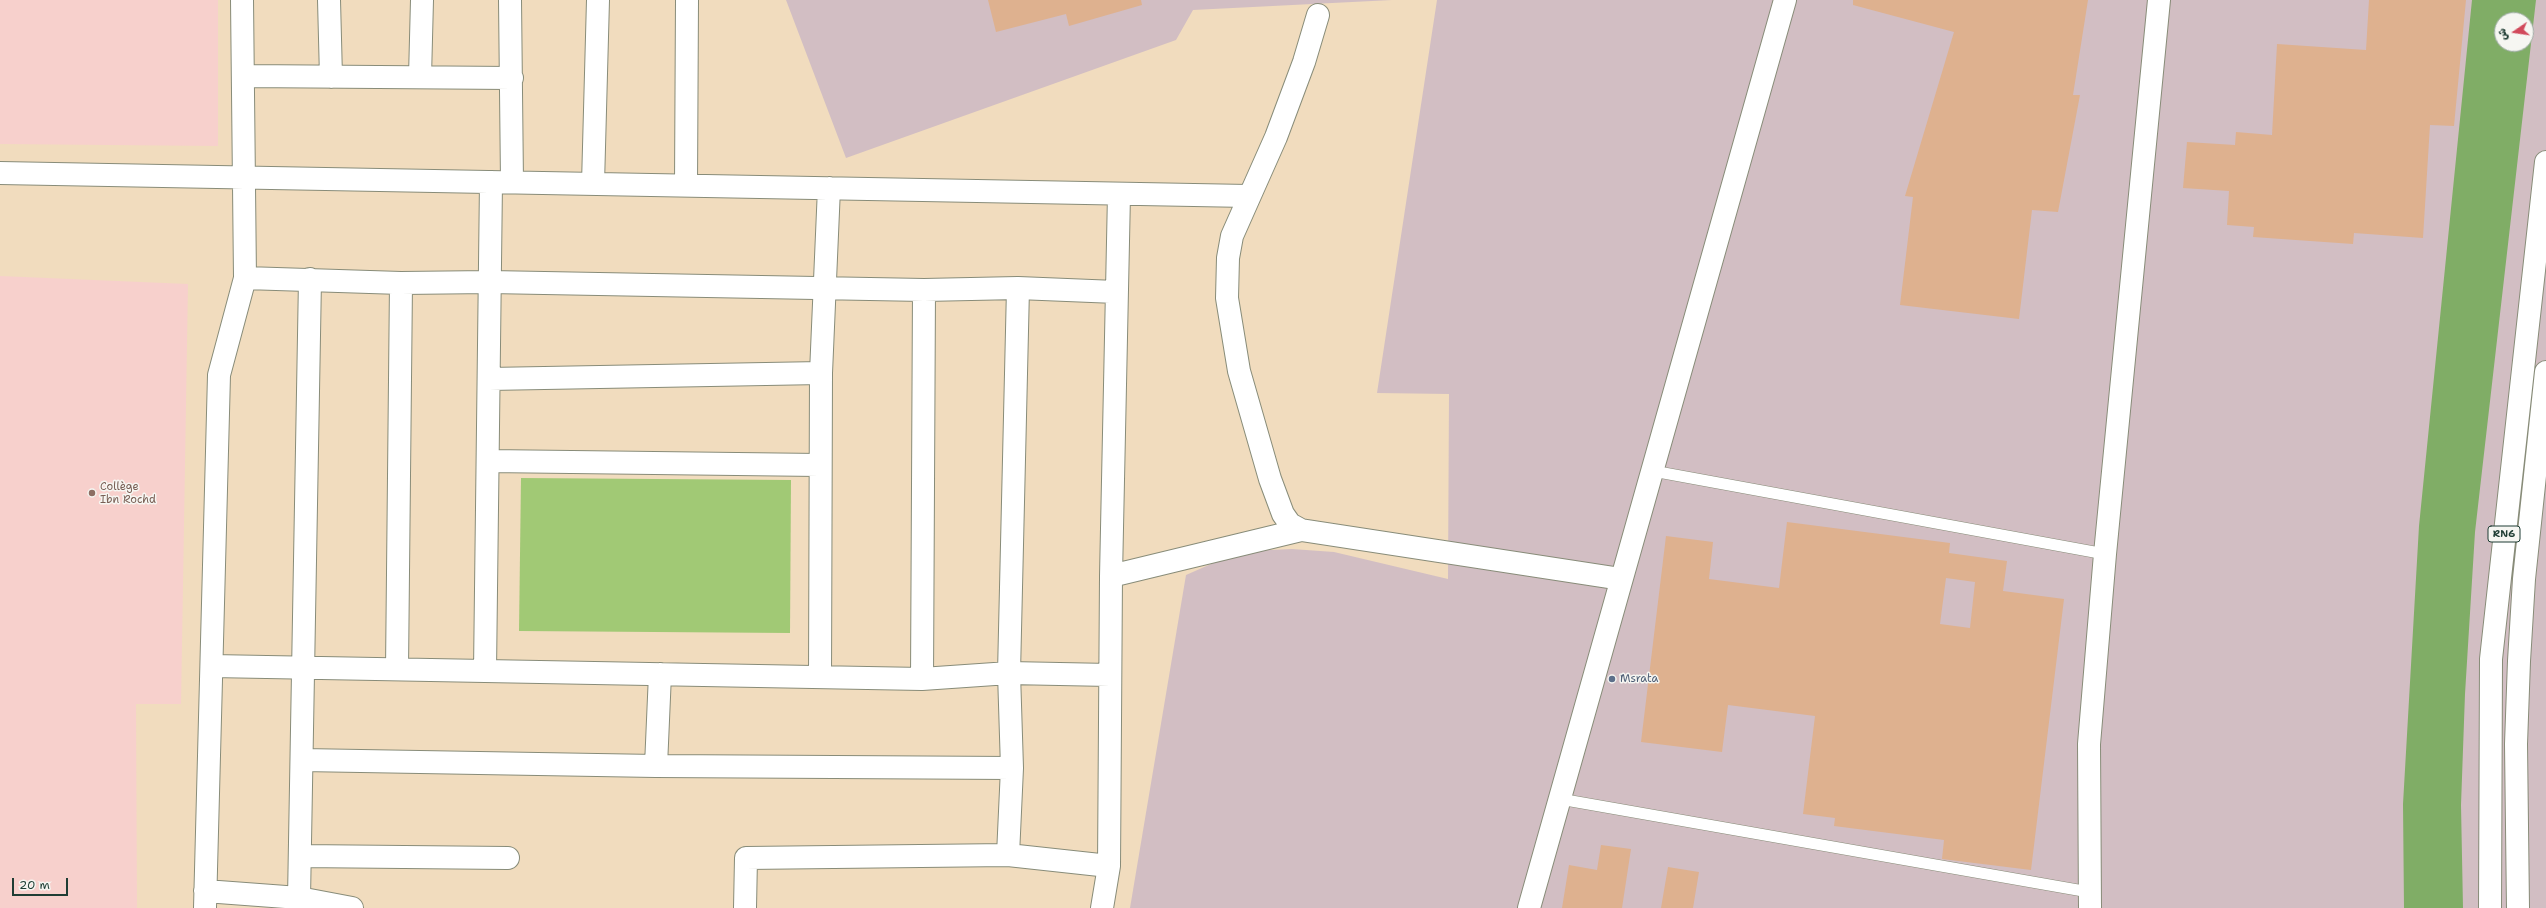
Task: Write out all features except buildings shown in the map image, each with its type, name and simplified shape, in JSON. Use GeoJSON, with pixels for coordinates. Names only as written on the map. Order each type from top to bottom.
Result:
{"type":"FeatureCollection","features":[{"type":"Feature","properties":{"kind":"main road"},"geometry":{"type":"LineString","coordinates":[[242,0],[246,278],[219,376],[205,900],[300,898],[352,908]]}},
{"type":"Feature","properties":{"kind":"main road"},"geometry":{"type":"LineString","coordinates":[[329,0],[330,77]]}},
{"type":"Feature","properties":{"kind":"main road"},"geometry":{"type":"LineString","coordinates":[[420,77],[422,0]]}},
{"type":"Feature","properties":{"kind":"main road"},"geometry":{"type":"LineString","coordinates":[[510,0],[512,182]]}},
{"type":"Feature","properties":{"kind":"main road"},"geometry":{"type":"LineString","coordinates":[[594,184],[598,0]]}},
{"type":"Feature","properties":{"kind":"main road"},"geometry":{"type":"LineString","coordinates":[[686,185],[688,0]]}},
{"type":"Feature","properties":{"kind":"main road"},"geometry":{"type":"LineString","coordinates":[[1529,908],[1620,579],[1653,471],[1786,0]]}},
{"type":"Feature","properties":{"kind":"main road"},"geometry":{"type":"LineString","coordinates":[[2089,900],[2089,744],[2105,554],[2159,0]]}},
{"type":"Feature","properties":{"kind":"main road"},"geometry":{"type":"LineString","coordinates":[[1318,15],[1304,62],[1278,130],[1248,196],[1231,243],[1228,258],[1227,298],[1240,371],[1270,479],[1284,514],[1290,524],[1301,530],[1620,579]]}},
{"type":"Feature","properties":{"kind":"main road"},"geometry":{"type":"LineString","coordinates":[[244,76],[512,78]]}},
{"type":"Feature","properties":{"kind":"main road","name":"RN6"},"geometry":{"type":"LineString","coordinates":[[2490,908],[2489,827],[2491,659],[2546,162]]}},
{"type":"Feature","properties":{"kind":"main road"},"geometry":{"type":"LineString","coordinates":[[0,173],[1248,196]]}},
{"type":"Feature","properties":{"kind":"main road"},"geometry":{"type":"LineString","coordinates":[[485,671],[489,461],[491,182]]}},
{"type":"Feature","properties":{"kind":"main road"},"geometry":{"type":"LineString","coordinates":[[820,677],[820,373],[829,188]]}},
{"type":"Feature","properties":{"kind":"main road"},"geometry":{"type":"LineString","coordinates":[[1102,908],[1109,866],[1111,576],[1119,194]]}},
{"type":"Feature","properties":{"kind":"main road"},"geometry":{"type":"LineString","coordinates":[[246,278],[401,283],[490,282],[924,290],[1018,288],[1116,292]]}},
{"type":"Feature","properties":{"kind":"main road"},"geometry":{"type":"LineString","coordinates":[[300,898],[310,279]]}},
{"type":"Feature","properties":{"kind":"main road"},"geometry":{"type":"LineString","coordinates":[[397,669],[401,283]]}},
{"type":"Feature","properties":{"kind":"main road"},"geometry":{"type":"LineString","coordinates":[[1008,855],[1012,768],[1008,673],[1018,288]]}},
{"type":"Feature","properties":{"kind":"main road"},"geometry":{"type":"LineString","coordinates":[[922,679],[924,290]]}},
{"type":"Feature","properties":{"kind":"main road","name":"RN6"},"geometry":{"type":"LineString","coordinates":[[2518,908],[2516,819],[2519,661],[2524,579],[2546,372]]}},
{"type":"Feature","properties":{"kind":"main road"},"geometry":{"type":"LineString","coordinates":[[489,379],[820,373]]}},
{"type":"Feature","properties":{"kind":"main road"},"geometry":{"type":"LineString","coordinates":[[489,461],[819,465]]}},
{"type":"Feature","properties":{"kind":"main road"},"geometry":{"type":"LineString","coordinates":[[1111,576],[1301,530]]}},
{"type":"Feature","properties":{"kind":"main road"},"geometry":{"type":"LineString","coordinates":[[212,666],[922,679],[1008,673],[1110,675]]}},
{"type":"Feature","properties":{"kind":"main road"},"geometry":{"type":"LineString","coordinates":[[656,766],[660,674]]}},
{"type":"Feature","properties":{"kind":"main road"},"geometry":{"type":"LineString","coordinates":[[302,760],[656,766],[1012,768]]}},
{"type":"Feature","properties":{"kind":"main road"},"geometry":{"type":"LineString","coordinates":[[745,908],[746,858],[1008,855],[1109,866]]}},
{"type":"Feature","properties":{"kind":"main road"},"geometry":{"type":"LineString","coordinates":[[300,856],[508,858]]}},
{"type":"Feature","properties":{"kind":"lane"},"geometry":{"type":"LineString","coordinates":[[1653,471],[2105,554]]}},
{"type":"Feature","properties":{"kind":"lane"},"geometry":{"type":"LineString","coordinates":[[1560,799],[2089,900]]}},
{"type":"Feature","properties":{"kind":"shaded area"},"geometry":{"type":"Polygon","coordinates":[[[0,0],[218,0],[218,146],[0,144],[0,0]]]}},
{"type":"Feature","properties":{"kind":"shaded area"},"geometry":{"type":"Polygon","coordinates":[[[786,0],[1392,0],[1193,10],[1176,40],[846,158],[786,0]]]}},
{"type":"Feature","properties":{"kind":"shaded area"},"geometry":{"type":"Polygon","coordinates":[[[1437,0],[2546,0],[2546,908],[1130,908],[1186,575],[1227,557],[1248,551],[1292,549],[1334,552],[1448,579],[1449,394],[1377,393],[1437,0]]]}},
{"type":"Feature","properties":{"kind":"shaded area","name":"Collège Ibn Rochd"},"geometry":{"type":"Polygon","coordinates":[[[0,276],[188,284],[181,704],[136,704],[137,908],[0,908],[0,276]]]}},
{"type":"Feature","properties":{"kind":"green space"},"geometry":{"type":"Polygon","coordinates":[[[2472,0],[2536,0],[2534,17],[2534,12],[2494,12],[2494,52],[2530,52],[2475,532],[2465,694],[2461,805],[2463,908],[2404,908],[2403,804],[2419,526],[2472,0]]]}},
{"type":"Feature","properties":{"kind":"green space"},"geometry":{"type":"Polygon","coordinates":[[[521,478],[791,480],[790,633],[519,631],[521,478]]]}},
{"type":"Feature","properties":{"kind":"place","name":"Collège Ibn Rochd"},"geometry":{"type":"Point","coordinates":[92,493]}},
{"type":"Feature","properties":{"kind":"place","name":"Msrata"},"geometry":{"type":"Point","coordinates":[1612,679]}}]}
